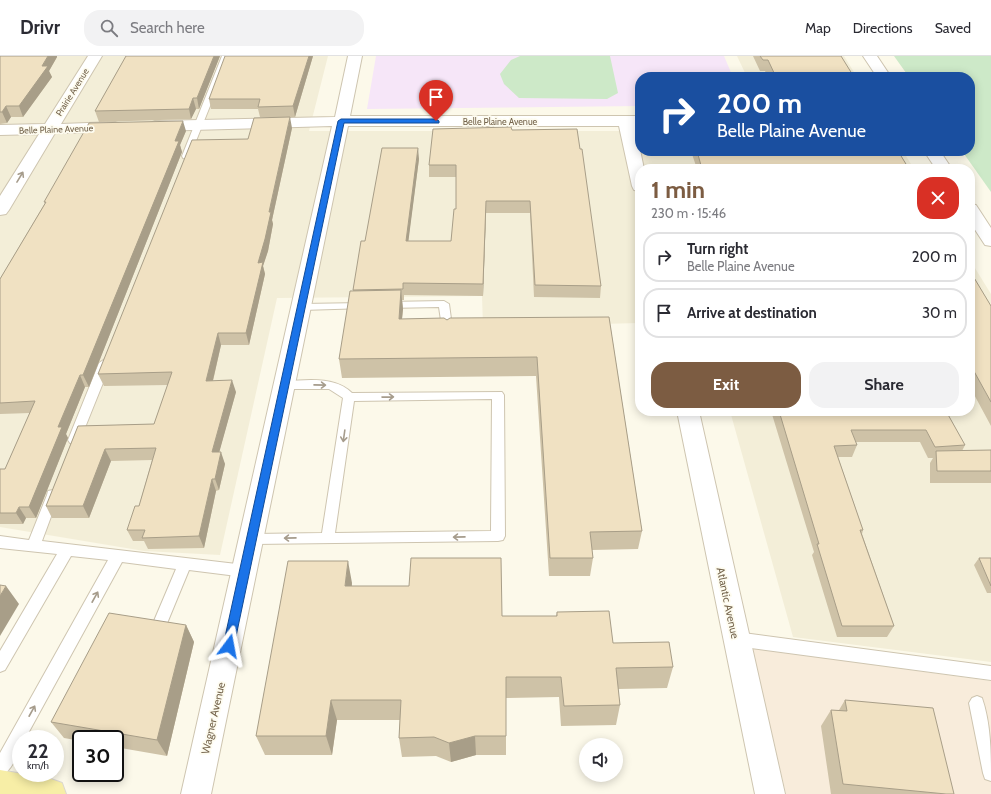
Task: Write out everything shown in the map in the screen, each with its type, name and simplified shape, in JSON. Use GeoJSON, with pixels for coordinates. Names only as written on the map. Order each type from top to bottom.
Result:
{"type":"FeatureCollection","features":[{"type":"Feature","properties":{"kind":"main road"},"geometry":{"type":"LineString","coordinates":[[0,785],[51,794]]}},
{"type":"Feature","properties":{"kind":"street","name":"Prairie Avenue"},"geometry":{"type":"LineString","coordinates":[[0,210],[94,56]]}},
{"type":"Feature","properties":{"kind":"street","name":"Wagner Avenue"},"geometry":{"type":"LineString","coordinates":[[196,794],[246,572],[354,56]]}},
{"type":"Feature","properties":{"kind":"street"},"geometry":{"type":"LineString","coordinates":[[870,56],[881,72]]}},
{"type":"Feature","properties":{"kind":"street","name":"Belle Plaine Avenue"},"geometry":{"type":"LineString","coordinates":[[143,126],[341,121],[633,121]]}},
{"type":"Feature","properties":{"kind":"street"},"geometry":{"type":"LineString","coordinates":[[633,121],[635,140]]}},
{"type":"Feature","properties":{"kind":"street","name":"Belle Plaine Avenue"},"geometry":{"type":"LineString","coordinates":[[0,130],[128,127]]}},
{"type":"Feature","properties":{"kind":"street"},"geometry":{"type":"LineString","coordinates":[[975,217],[991,241]]}},
{"type":"Feature","properties":{"kind":"street","name":"Atlantic Avenue"},"geometry":{"type":"LineString","coordinates":[[689,416],[770,794]]}},
{"type":"Feature","properties":{"kind":"lane"},"geometry":{"type":"LineString","coordinates":[[181,169],[226,56]]}},
{"type":"Feature","properties":{"kind":"lane"},"geometry":{"type":"LineString","coordinates":[[302,307],[444,304],[448,334]]}},
{"type":"Feature","properties":{"kind":"lane"},"geometry":{"type":"LineString","coordinates":[[71,450],[108,354]]}},
{"type":"Feature","properties":{"kind":"lane"},"geometry":{"type":"LineString","coordinates":[[286,385],[325,384],[345,391],[349,397],[328,538]]}},
{"type":"Feature","properties":{"kind":"lane"},"geometry":{"type":"LineString","coordinates":[[252,539],[498,536],[498,395],[349,397]]}},
{"type":"Feature","properties":{"kind":"lane"},"geometry":{"type":"LineString","coordinates":[[33,546],[56,487]]}},
{"type":"Feature","properties":{"kind":"lane"},"geometry":{"type":"LineString","coordinates":[[0,542],[246,572]]}},
{"type":"Feature","properties":{"kind":"lane"},"geometry":{"type":"LineString","coordinates":[[0,665],[67,550]]}},
{"type":"Feature","properties":{"kind":"lane"},"geometry":{"type":"LineString","coordinates":[[0,769],[118,556]]}},
{"type":"Feature","properties":{"kind":"lane"},"geometry":{"type":"LineString","coordinates":[[158,628],[185,564]]}},
{"type":"Feature","properties":{"kind":"lane"},"geometry":{"type":"LineString","coordinates":[[736,640],[991,673]]}},
{"type":"Feature","properties":{"kind":"lane"},"geometry":{"type":"LineString","coordinates":[[977,703],[991,774]]}},
{"type":"Feature","properties":{"kind":"shaded area"},"geometry":{"type":"Polygon","coordinates":[[[0,56],[328,56],[309,131],[635,131],[635,156],[906,156],[911,164],[635,164],[635,323],[483,327],[482,296],[277,298],[220,555],[144,551],[0,527],[0,56]]]}},
{"type":"Feature","properties":{"kind":"shaded area"},"geometry":{"type":"Polygon","coordinates":[[[376,56],[724,56],[731,72],[635,72],[635,106],[367,109],[376,56]]]}},
{"type":"Feature","properties":{"kind":"shaded area"},"geometry":{"type":"Polygon","coordinates":[[[737,56],[844,56],[854,72],[745,72],[737,56]]]}},
{"type":"Feature","properties":{"kind":"shaded area"},"geometry":{"type":"Polygon","coordinates":[[[975,268],[991,294],[991,662],[793,637],[731,416],[975,416],[975,268]]]}},
{"type":"Feature","properties":{"kind":"shaded area"},"geometry":{"type":"Polygon","coordinates":[[[752,648],[991,681],[991,794],[786,794],[752,648]]]}},
{"type":"Feature","properties":{"kind":"green space"},"geometry":{"type":"Polygon","coordinates":[[[520,56],[610,56],[618,93],[607,99],[519,98],[504,84],[500,74],[511,60],[520,56]]]}},
{"type":"Feature","properties":{"kind":"green space"},"geometry":{"type":"Polygon","coordinates":[[[894,56],[991,56],[991,192],[975,169],[975,164],[971,164],[966,156],[975,156],[975,72],[905,72],[894,56]]]}},
{"type":"Feature","properties":{"kind":"building"},"geometry":{"type":"Polygon","coordinates":[[[0,56],[48,56],[42,66],[48,66],[19,106],[6,106],[2,112],[0,112],[0,56]]]}},
{"type":"Feature","properties":{"kind":"building"},"geometry":{"type":"Polygon","coordinates":[[[126,56],[214,56],[197,98],[193,98],[189,109],[95,111],[126,56]]]}},
{"type":"Feature","properties":{"kind":"building"},"geometry":{"type":"Polygon","coordinates":[[[225,56],[309,56],[293,106],[258,107],[260,99],[209,99],[225,56]]]}},
{"type":"Feature","properties":{"kind":"building"},"geometry":{"type":"Polygon","coordinates":[[[760,56],[841,56],[851,72],[774,72],[768,60],[763,60],[760,56]]]}},
{"type":"Feature","properties":{"kind":"building"},"geometry":{"type":"Polygon","coordinates":[[[290,117],[269,212],[271,212],[258,263],[263,262],[246,333],[218,333],[206,381],[232,380],[212,452],[221,452],[215,479],[212,479],[199,536],[142,538],[145,530],[127,530],[135,506],[139,506],[156,448],[105,449],[83,506],[46,506],[78,426],[154,424],[172,372],[98,374],[192,140],[248,139],[254,118],[290,117]]]}},
{"type":"Feature","properties":{"kind":"building"},"geometry":{"type":"Polygon","coordinates":[[[183,121],[175,141],[179,141],[83,375],[80,375],[58,427],[62,427],[29,507],[19,507],[16,513],[0,513],[0,469],[5,469],[35,401],[0,403],[0,279],[46,202],[44,202],[89,123],[183,121]]]}},
{"type":"Feature","properties":{"kind":"building"},"geometry":{"type":"Polygon","coordinates":[[[511,127],[512,130],[577,129],[580,149],[582,149],[601,286],[535,285],[530,201],[486,201],[483,284],[403,283],[403,289],[353,290],[361,241],[365,241],[382,148],[418,148],[406,241],[451,241],[454,209],[456,209],[456,165],[429,165],[433,129],[511,127]]]}},
{"type":"Feature","properties":{"kind":"building"},"geometry":{"type":"Polygon","coordinates":[[[698,156],[901,156],[906,164],[701,164],[698,156]]]}},
{"type":"Feature","properties":{"kind":"building"},"geometry":{"type":"Polygon","coordinates":[[[975,279],[991,306],[991,402],[975,373],[975,279]]]}},
{"type":"Feature","properties":{"kind":"building"},"geometry":{"type":"Polygon","coordinates":[[[401,290],[399,319],[444,318],[447,320],[450,318],[609,317],[642,531],[590,532],[593,558],[550,558],[537,357],[339,359],[350,291],[401,290]]]}},
{"type":"Feature","properties":{"kind":"building"},"geometry":{"type":"Polygon","coordinates":[[[781,416],[949,416],[965,445],[935,447],[926,430],[851,430],[857,445],[834,446],[863,530],[860,530],[894,626],[842,626],[817,544],[819,544],[781,416]]]}},
{"type":"Feature","properties":{"kind":"building"},"geometry":{"type":"Polygon","coordinates":[[[991,450],[991,471],[937,471],[936,451],[991,450]]]}},
{"type":"Feature","properties":{"kind":"building"},"geometry":{"type":"Polygon","coordinates":[[[411,558],[501,558],[502,616],[557,616],[557,612],[609,611],[613,643],[669,642],[673,667],[616,668],[620,705],[564,706],[561,677],[506,677],[506,736],[475,736],[449,743],[434,737],[399,738],[401,700],[331,700],[326,736],[256,736],[288,561],[348,561],[345,586],[409,586],[411,558]]]}},
{"type":"Feature","properties":{"kind":"building"},"geometry":{"type":"Polygon","coordinates":[[[979,558],[991,558],[991,586],[979,558]]]}},
{"type":"Feature","properties":{"kind":"building"},"geometry":{"type":"Polygon","coordinates":[[[0,585],[6,586],[0,596],[0,585]]]}},
{"type":"Feature","properties":{"kind":"building"},"geometry":{"type":"Polygon","coordinates":[[[109,613],[186,625],[157,740],[124,734],[124,730],[98,730],[51,722],[109,613]]]}},
{"type":"Feature","properties":{"kind":"building"},"geometry":{"type":"Polygon","coordinates":[[[845,700],[933,708],[954,794],[843,784],[831,710],[847,711],[845,700]]]}},
{"type":"Feature","properties":{"kind":"route"},"geometry":{"type":"LineString","coordinates":[[229,646],[341,121],[436,121]]}}]}
